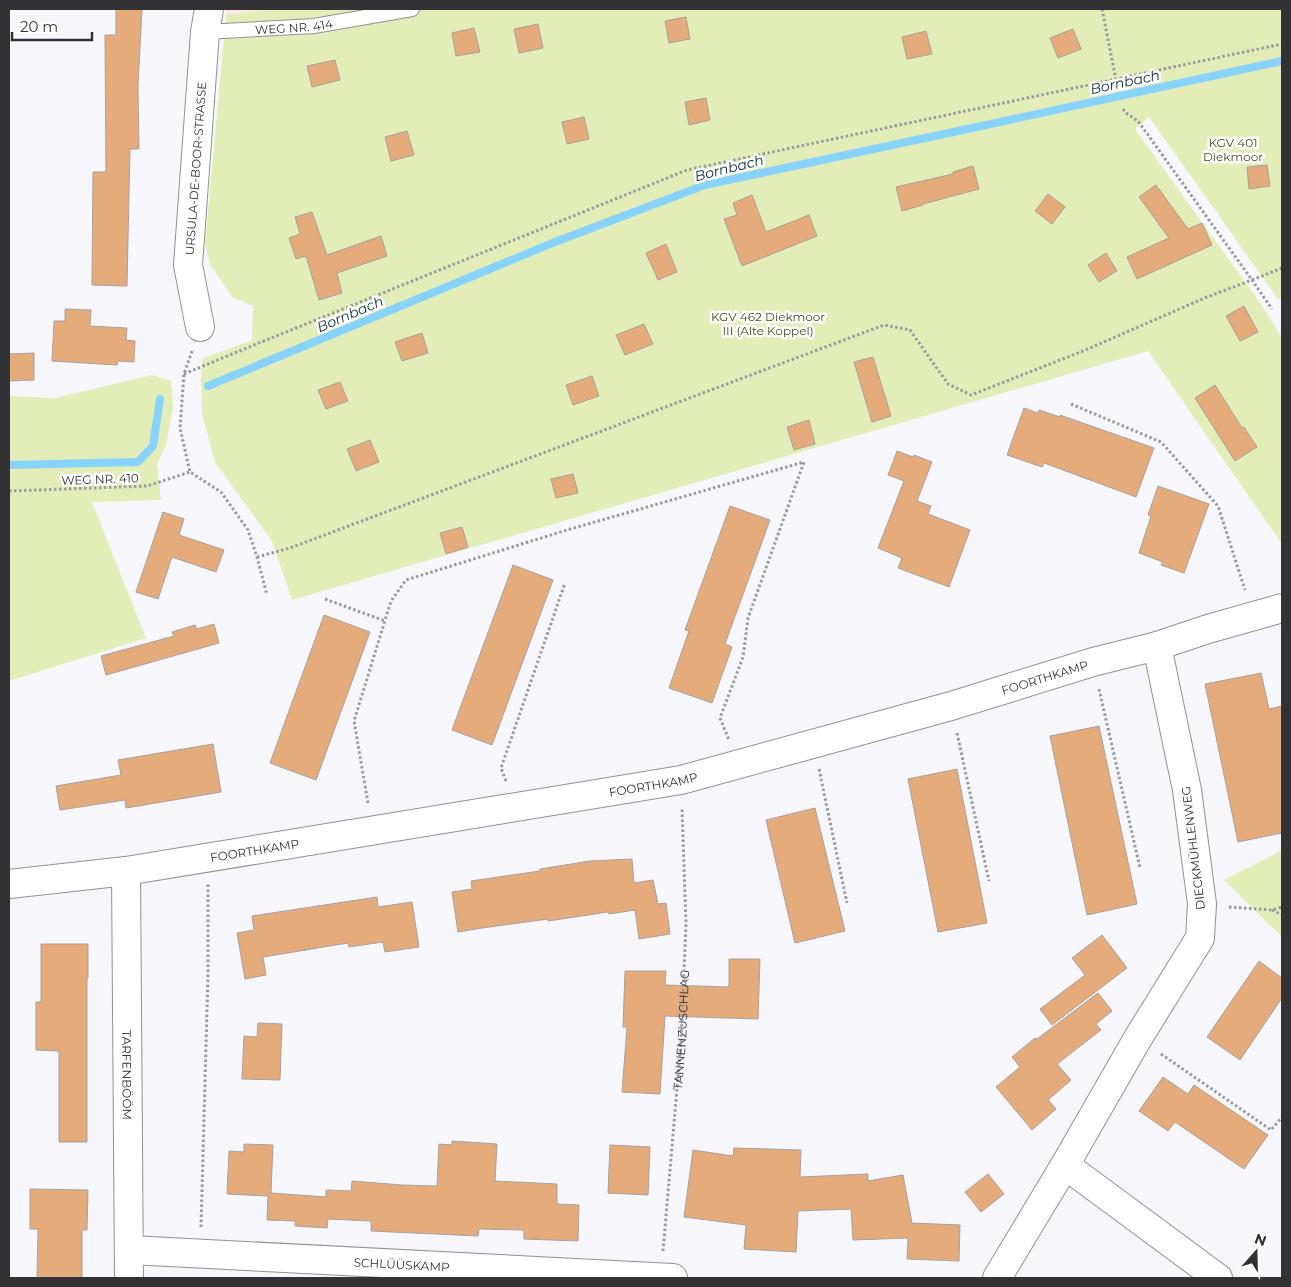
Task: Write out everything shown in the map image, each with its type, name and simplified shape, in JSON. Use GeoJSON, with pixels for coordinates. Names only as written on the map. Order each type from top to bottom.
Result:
{"type":"FeatureCollection","features":[{"type":"Feature","properties":{"kind":"street","name":"URSULA-DE-BOOR-STRASSE"},"geometry":{"type":"LineString","coordinates":[[200,327],[188,265],[207,21]]}},
{"type":"Feature","properties":{"kind":"street","name":"FOORTHKAMP"},"geometry":{"type":"LineString","coordinates":[[9,884],[126,871],[682,780],[951,706],[1093,662],[1157,646],[1282,608]]}},
{"type":"Feature","properties":{"kind":"street","name":"DIECKMÜHLENWEG"},"geometry":{"type":"LineString","coordinates":[[997,1278],[1138,1038],[1200,938],[1202,904],[1187,790],[1157,646]]}},
{"type":"Feature","properties":{"kind":"street","name":"TARFENBÖÖM"},"geometry":{"type":"LineString","coordinates":[[126,871],[129,1278]]}},
{"type":"Feature","properties":{"kind":"street"},"geometry":{"type":"LineString","coordinates":[[1064,1166],[1218,1278]]}},
{"type":"Feature","properties":{"kind":"street","name":"SCHLÜÜSKAMP"},"geometry":{"type":"LineString","coordinates":[[130,1250],[673,1278]]}},
{"type":"Feature","properties":{"kind":"lane","name":"WEG NR. 414"},"geometry":{"type":"LineString","coordinates":[[207,21],[314,26],[412,9]]}},
{"type":"Feature","properties":{"kind":"path"},"geometry":{"type":"LineString","coordinates":[[1102,9],[1116,83]]}},
{"type":"Feature","properties":{"kind":"path"},"geometry":{"type":"LineString","coordinates":[[184,374],[687,170],[1116,83],[1282,44]]}},
{"type":"Feature","properties":{"kind":"path"},"geometry":{"type":"LineString","coordinates":[[1123,109],[1138,121],[1272,309]]}},
{"type":"Feature","properties":{"kind":"path"},"geometry":{"type":"LineString","coordinates":[[257,557],[290,548],[884,325],[910,330],[948,384],[971,395],[1084,351],[1207,297],[1282,268]]}},
{"type":"Feature","properties":{"kind":"path"},"geometry":{"type":"LineString","coordinates":[[200,327],[184,374],[180,428],[190,472],[220,492],[248,530],[267,595]]}},
{"type":"Feature","properties":{"kind":"path"},"geometry":{"type":"LineString","coordinates":[[1071,404],[1161,442],[1218,506],[1253,616]]}},
{"type":"Feature","properties":{"kind":"path"},"geometry":{"type":"LineString","coordinates":[[373,831],[354,721],[391,601],[406,580],[567,530],[804,462],[748,618],[743,657],[720,718],[738,764]]}},
{"type":"Feature","properties":{"kind":"path","name":"WEG NR. 410"},"geometry":{"type":"LineString","coordinates":[[9,491],[148,486],[190,472]]}},
{"type":"Feature","properties":{"kind":"path"},"geometry":{"type":"LineString","coordinates":[[516,807],[501,768],[565,583]]}},
{"type":"Feature","properties":{"kind":"path"},"geometry":{"type":"LineString","coordinates":[[325,599],[385,620]]}},
{"type":"Feature","properties":{"kind":"path"},"geometry":{"type":"LineString","coordinates":[[1093,662],[1140,868]]}},
{"type":"Feature","properties":{"kind":"path"},"geometry":{"type":"LineString","coordinates":[[951,706],[989,881]]}},
{"type":"Feature","properties":{"kind":"path"},"geometry":{"type":"LineString","coordinates":[[814,744],[847,904]]}},
{"type":"Feature","properties":{"kind":"path","name":"TANNENZUSCHLAG"},"geometry":{"type":"LineString","coordinates":[[661,1278],[681,1042],[686,924],[682,780]]}},
{"type":"Feature","properties":{"kind":"path"},"geometry":{"type":"LineString","coordinates":[[200,1253],[208,974],[208,858]]}},
{"type":"Feature","properties":{"kind":"path"},"geometry":{"type":"LineString","coordinates":[[1202,904],[1272,910],[1282,907]]}},
{"type":"Feature","properties":{"kind":"path"},"geometry":{"type":"LineString","coordinates":[[1272,910],[1282,915]]}},
{"type":"Feature","properties":{"kind":"path"},"geometry":{"type":"LineString","coordinates":[[1138,1038],[1271,1130],[1282,1117]]}},
{"type":"Feature","properties":{"kind":"shaded area"},"geometry":{"type":"Polygon","coordinates":[[[227,9],[275,9],[226,15],[227,9]]]}},
{"type":"Feature","properties":{"kind":"green space"},"geometry":{"type":"Polygon","coordinates":[[[275,9],[1282,9],[1282,298],[1278,299],[1149,117],[1135,129],[1263,307],[1282,338],[1282,544],[1148,351],[292,600],[272,541],[215,462],[202,414],[202,359],[252,340],[253,306],[233,298],[210,264],[205,243],[226,15],[275,9]]]}},
{"type":"Feature","properties":{"kind":"green space"},"geometry":{"type":"Polygon","coordinates":[[[152,375],[171,381],[173,408],[166,445],[157,464],[161,500],[92,502],[146,638],[9,681],[9,396],[55,398],[152,375]]]}},
{"type":"Feature","properties":{"kind":"green space"},"geometry":{"type":"Polygon","coordinates":[[[1282,850],[1282,937],[1224,880],[1282,850]]]}},
{"type":"Feature","properties":{"kind":"building"},"geometry":{"type":"Polygon","coordinates":[[[116,9],[142,9],[138,86],[139,149],[130,149],[127,286],[92,285],[93,172],[106,172],[105,35],[116,35],[116,9]]]}},
{"type":"Feature","properties":{"kind":"building"},"geometry":{"type":"Polygon","coordinates":[[[686,17],[690,39],[669,43],[665,21],[686,17]]]}},
{"type":"Feature","properties":{"kind":"building"},"geometry":{"type":"Polygon","coordinates":[[[538,24],[543,48],[519,53],[514,29],[538,24]]]}},
{"type":"Feature","properties":{"kind":"building"},"geometry":{"type":"Polygon","coordinates":[[[474,28],[480,52],[456,56],[452,33],[474,28]]]}},
{"type":"Feature","properties":{"kind":"building"},"geometry":{"type":"Polygon","coordinates":[[[1073,29],[1081,49],[1058,58],[1050,38],[1073,29]]]}},
{"type":"Feature","properties":{"kind":"building"},"geometry":{"type":"Polygon","coordinates":[[[926,31],[932,54],[907,59],[902,37],[926,31]]]}},
{"type":"Feature","properties":{"kind":"building"},"geometry":{"type":"Polygon","coordinates":[[[335,60],[340,80],[312,87],[307,66],[335,60]]]}},
{"type":"Feature","properties":{"kind":"building"},"geometry":{"type":"Polygon","coordinates":[[[706,98],[710,120],[689,125],[685,102],[706,98]]]}},
{"type":"Feature","properties":{"kind":"building"},"geometry":{"type":"Polygon","coordinates":[[[584,117],[589,139],[567,144],[562,122],[584,117]]]}},
{"type":"Feature","properties":{"kind":"building"},"geometry":{"type":"Polygon","coordinates":[[[407,131],[414,155],[391,161],[385,137],[407,131]]]}},
{"type":"Feature","properties":{"kind":"building"},"geometry":{"type":"Polygon","coordinates":[[[1267,165],[1270,186],[1249,189],[1247,167],[1267,165]]]}},
{"type":"Feature","properties":{"kind":"building"},"geometry":{"type":"Polygon","coordinates":[[[973,166],[979,189],[902,211],[896,187],[953,174],[953,172],[973,166]]]}},
{"type":"Feature","properties":{"kind":"building"},"geometry":{"type":"Polygon","coordinates":[[[1156,185],[1188,229],[1202,223],[1212,245],[1137,279],[1127,257],[1169,238],[1139,197],[1156,185]]]}},
{"type":"Feature","properties":{"kind":"building"},"geometry":{"type":"Polygon","coordinates":[[[1048,194],[1065,207],[1052,224],[1035,211],[1048,194]]]}},
{"type":"Feature","properties":{"kind":"building"},"geometry":{"type":"Polygon","coordinates":[[[752,195],[766,232],[809,215],[817,236],[742,266],[724,219],[737,215],[733,203],[752,195]]]}},
{"type":"Feature","properties":{"kind":"building"},"geometry":{"type":"Polygon","coordinates":[[[312,212],[327,255],[381,236],[387,256],[337,273],[342,293],[319,300],[306,256],[296,259],[289,238],[300,234],[295,217],[312,212]]]}},
{"type":"Feature","properties":{"kind":"building"},"geometry":{"type":"Polygon","coordinates":[[[666,244],[677,272],[658,280],[646,253],[666,244]]]}},
{"type":"Feature","properties":{"kind":"building"},"geometry":{"type":"Polygon","coordinates":[[[1106,253],[1117,271],[1099,282],[1088,265],[1106,253]]]}},
{"type":"Feature","properties":{"kind":"building"},"geometry":{"type":"Polygon","coordinates":[[[1244,306],[1258,332],[1240,341],[1226,316],[1244,306]]]}},
{"type":"Feature","properties":{"kind":"building"},"geometry":{"type":"Polygon","coordinates":[[[65,309],[91,310],[90,326],[127,328],[126,340],[135,341],[134,362],[118,361],[117,365],[52,361],[54,321],[65,321],[65,309]]]}},
{"type":"Feature","properties":{"kind":"building"},"geometry":{"type":"Polygon","coordinates":[[[644,324],[653,344],[625,355],[616,335],[644,324]]]}},
{"type":"Feature","properties":{"kind":"building"},"geometry":{"type":"Polygon","coordinates":[[[422,333],[428,353],[402,361],[395,342],[422,333]]]}},
{"type":"Feature","properties":{"kind":"building"},"geometry":{"type":"Polygon","coordinates":[[[34,353],[34,380],[9,381],[9,354],[34,353]]]}},
{"type":"Feature","properties":{"kind":"building"},"geometry":{"type":"Polygon","coordinates":[[[873,357],[891,416],[872,422],[854,362],[873,357]]]}},
{"type":"Feature","properties":{"kind":"building"},"geometry":{"type":"Polygon","coordinates":[[[592,376],[599,396],[573,405],[566,385],[592,376]]]}},
{"type":"Feature","properties":{"kind":"building"},"geometry":{"type":"Polygon","coordinates":[[[340,382],[348,401],[326,409],[318,390],[340,382]]]}},
{"type":"Feature","properties":{"kind":"building"},"geometry":{"type":"Polygon","coordinates":[[[1215,385],[1242,428],[1244,427],[1257,447],[1235,461],[1195,398],[1215,385]]]}},
{"type":"Feature","properties":{"kind":"building"},"geometry":{"type":"Polygon","coordinates":[[[1024,408],[1038,413],[1039,410],[1060,417],[1060,415],[1154,448],[1136,497],[1044,463],[1042,467],[1007,455],[1024,408]]]}},
{"type":"Feature","properties":{"kind":"building"},"geometry":{"type":"Polygon","coordinates":[[[809,420],[815,444],[794,450],[787,427],[809,420]]]}},
{"type":"Feature","properties":{"kind":"building"},"geometry":{"type":"Polygon","coordinates":[[[370,440],[379,462],[356,471],[347,449],[370,440]]]}},
{"type":"Feature","properties":{"kind":"building"},"geometry":{"type":"Polygon","coordinates":[[[897,451],[932,462],[917,501],[931,506],[928,514],[970,530],[949,587],[898,568],[902,558],[878,548],[904,481],[888,475],[897,451]]]}},
{"type":"Feature","properties":{"kind":"building"},"geometry":{"type":"Polygon","coordinates":[[[573,474],[578,493],[556,498],[551,479],[573,474]]]}},
{"type":"Feature","properties":{"kind":"building"},"geometry":{"type":"Polygon","coordinates":[[[1158,486],[1209,504],[1184,573],[1161,565],[1163,562],[1139,553],[1151,516],[1148,515],[1158,486]]]}},
{"type":"Feature","properties":{"kind":"building"},"geometry":{"type":"Polygon","coordinates":[[[730,506],[770,520],[725,644],[732,647],[712,703],[669,688],[689,631],[685,630],[730,506]]]}},
{"type":"Feature","properties":{"kind":"building"},"geometry":{"type":"Polygon","coordinates":[[[163,512],[184,519],[179,535],[224,550],[216,572],[172,557],[158,599],[136,592],[163,512]]]}},
{"type":"Feature","properties":{"kind":"building"},"geometry":{"type":"Polygon","coordinates":[[[462,527],[468,547],[446,554],[440,533],[462,527]]]}},
{"type":"Feature","properties":{"kind":"building"},"geometry":{"type":"Polygon","coordinates":[[[513,565],[553,580],[492,745],[452,730],[513,565]]]}},
{"type":"Feature","properties":{"kind":"building"},"geometry":{"type":"Polygon","coordinates":[[[324,615],[370,632],[316,780],[270,763],[324,615]]]}},
{"type":"Feature","properties":{"kind":"building"},"geometry":{"type":"Polygon","coordinates":[[[214,624],[219,643],[106,675],[101,656],[174,636],[172,632],[195,625],[197,629],[214,624]]]}},
{"type":"Feature","properties":{"kind":"building"},"geometry":{"type":"Polygon","coordinates":[[[1261,673],[1269,709],[1282,706],[1282,833],[1238,842],[1205,684],[1261,673]]]}},
{"type":"Feature","properties":{"kind":"building"},"geometry":{"type":"Polygon","coordinates":[[[1099,726],[1137,904],[1087,915],[1050,736],[1099,726]]]}},
{"type":"Feature","properties":{"kind":"building"},"geometry":{"type":"Polygon","coordinates":[[[213,744],[221,792],[126,808],[125,800],[60,810],[56,786],[121,775],[118,760],[213,744]]]}},
{"type":"Feature","properties":{"kind":"building"},"geometry":{"type":"Polygon","coordinates":[[[957,769],[987,923],[938,932],[908,779],[957,769]]]}},
{"type":"Feature","properties":{"kind":"building"},"geometry":{"type":"Polygon","coordinates":[[[815,808],[845,931],[795,943],[766,820],[815,808]]]}},
{"type":"Feature","properties":{"kind":"building"},"geometry":{"type":"Polygon","coordinates":[[[632,859],[634,883],[653,880],[658,904],[666,903],[670,934],[639,939],[635,910],[548,921],[548,919],[458,932],[452,892],[472,889],[471,881],[540,871],[540,869],[590,861],[632,859]]]}},
{"type":"Feature","properties":{"kind":"building"},"geometry":{"type":"Polygon","coordinates":[[[377,897],[378,907],[412,902],[419,947],[385,952],[383,942],[349,947],[348,943],[263,957],[266,975],[245,979],[237,933],[254,930],[252,916],[377,897]]]}},
{"type":"Feature","properties":{"kind":"building"},"geometry":{"type":"Polygon","coordinates":[[[1102,935],[1127,968],[1052,1025],[1040,1009],[1085,975],[1072,958],[1102,935]]]}},
{"type":"Feature","properties":{"kind":"building"},"geometry":{"type":"Polygon","coordinates":[[[41,944],[88,944],[87,1142],[59,1142],[59,1051],[36,1050],[36,1002],[41,1002],[41,944]]]}},
{"type":"Feature","properties":{"kind":"building"},"geometry":{"type":"Polygon","coordinates":[[[729,959],[760,959],[758,1019],[665,1016],[660,1094],[622,1092],[627,1027],[623,1027],[625,971],[666,971],[665,985],[729,987],[729,959]]]}},
{"type":"Feature","properties":{"kind":"building"},"geometry":{"type":"Polygon","coordinates":[[[1259,961],[1282,978],[1282,998],[1240,1060],[1207,1037],[1259,961]]]}},
{"type":"Feature","properties":{"kind":"building"},"geometry":{"type":"Polygon","coordinates":[[[1098,993],[1112,1011],[1096,1024],[1101,1030],[1057,1064],[1071,1080],[1048,1100],[1056,1109],[1032,1130],[996,1087],[1020,1067],[1012,1057],[1035,1038],[1037,1039],[1098,993]]]}},
{"type":"Feature","properties":{"kind":"building"},"geometry":{"type":"Polygon","coordinates":[[[258,1023],[282,1024],[280,1080],[242,1079],[244,1036],[257,1037],[258,1023]]]}},
{"type":"Feature","properties":{"kind":"building"},"geometry":{"type":"Polygon","coordinates":[[[1163,1077],[1188,1094],[1194,1085],[1268,1135],[1244,1169],[1175,1122],[1168,1131],[1139,1111],[1163,1077]]]}},
{"type":"Feature","properties":{"kind":"building"},"geometry":{"type":"Polygon","coordinates":[[[452,1141],[497,1144],[495,1181],[557,1184],[557,1204],[579,1205],[578,1241],[524,1239],[524,1230],[479,1229],[478,1236],[371,1231],[371,1221],[328,1219],[327,1228],[295,1226],[295,1221],[267,1220],[268,1196],[227,1194],[229,1151],[244,1152],[244,1144],[273,1145],[271,1193],[326,1197],[326,1190],[351,1191],[352,1181],[437,1186],[439,1144],[452,1145],[452,1141]]]}},
{"type":"Feature","properties":{"kind":"building"},"geometry":{"type":"Polygon","coordinates":[[[610,1145],[650,1147],[648,1195],[608,1193],[610,1145]]]}},
{"type":"Feature","properties":{"kind":"building"},"geometry":{"type":"Polygon","coordinates":[[[734,1148],[801,1150],[800,1177],[868,1174],[868,1181],[903,1175],[912,1223],[960,1225],[959,1261],[907,1259],[908,1238],[853,1240],[851,1209],[798,1211],[796,1252],[744,1249],[746,1225],[684,1217],[693,1150],[733,1156],[734,1148]]]}},
{"type":"Feature","properties":{"kind":"building"},"geometry":{"type":"Polygon","coordinates":[[[988,1174],[1004,1194],[981,1212],[965,1192],[988,1174]]]}},
{"type":"Feature","properties":{"kind":"building"},"geometry":{"type":"Polygon","coordinates":[[[30,1189],[88,1190],[87,1230],[82,1230],[82,1278],[37,1278],[38,1229],[30,1229],[30,1189]]]}},
{"type":"Feature","properties":{"kind":"waterway","name":"Bornbach"},"geometry":{"type":"LineString","coordinates":[[208,386],[555,242],[705,185],[1282,61]]}},
{"type":"Feature","properties":{"kind":"waterway","name":"Bornbach"},"geometry":{"type":"LineString","coordinates":[[9,465],[138,462],[153,446],[160,399]]}},
{"type":"Feature","properties":{"kind":"park label","name":"KGV 401 Diekmoor"},"geometry":{"type":"Point","coordinates":[1233,149]}},
{"type":"Feature","properties":{"kind":"park label","name":"KGV 462 Diekmoor III (Alte Koppel)"},"geometry":{"type":"Point","coordinates":[768,323]}}]}
